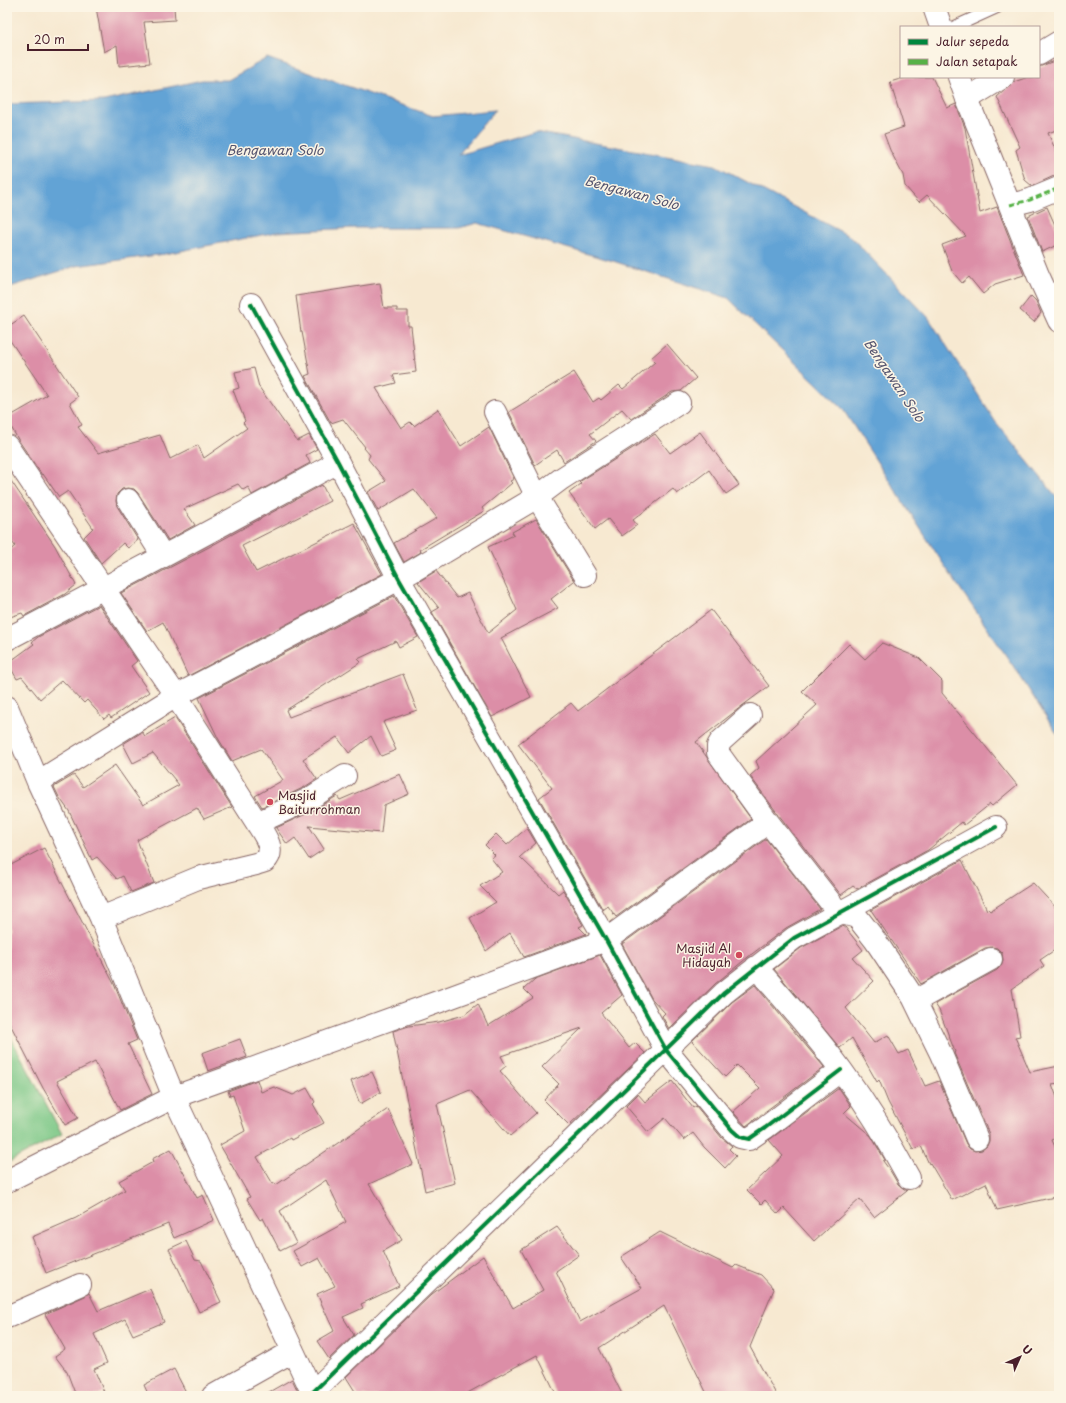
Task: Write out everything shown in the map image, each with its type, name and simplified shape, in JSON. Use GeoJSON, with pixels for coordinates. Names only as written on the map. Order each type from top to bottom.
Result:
{"type":"FeatureCollection","features":[{"type":"Feature","properties":{"kind":"street"},"geometry":{"type":"LineString","coordinates":[[934,7],[942,26]]}},
{"type":"Feature","properties":{"kind":"street"},"geometry":{"type":"LineString","coordinates":[[1040,53],[1059,42]]}},
{"type":"Feature","properties":{"kind":"street"},"geometry":{"type":"LineString","coordinates":[[959,78],[1038,275],[1059,321]]}},
{"type":"Feature","properties":{"kind":"street"},"geometry":{"type":"LineString","coordinates":[[967,99],[1001,78]]}},
{"type":"Feature","properties":{"kind":"street"},"geometry":{"type":"LineString","coordinates":[[1010,205],[1035,198],[1059,188]]}},
{"type":"Feature","properties":{"kind":"street"},"geometry":{"type":"LineString","coordinates":[[251,304],[338,462],[399,579],[606,940],[666,1050],[732,1130],[740,1137],[749,1140],[842,1070]]}},
{"type":"Feature","properties":{"kind":"street"},"geometry":{"type":"LineString","coordinates":[[38,782],[176,696],[399,579],[537,498],[561,479],[679,403]]}},
{"type":"Feature","properties":{"kind":"street"},"geometry":{"type":"LineString","coordinates":[[495,412],[537,498],[586,575]]}},
{"type":"Feature","properties":{"kind":"street"},"geometry":{"type":"LineString","coordinates":[[7,446],[176,696],[269,844],[269,854],[264,861],[198,878],[101,918]]}},
{"type":"Feature","properties":{"kind":"street"},"geometry":{"type":"LineString","coordinates":[[7,639],[135,572],[338,462]]}},
{"type":"Feature","properties":{"kind":"street"},"geometry":{"type":"LineString","coordinates":[[128,500],[163,556]]}},
{"type":"Feature","properties":{"kind":"street"},"geometry":{"type":"LineString","coordinates":[[7,707],[38,782],[101,918],[174,1097],[313,1394],[724,993],[794,938],[838,912],[886,888],[996,827]]}},
{"type":"Feature","properties":{"kind":"street"},"geometry":{"type":"LineString","coordinates":[[750,715],[721,741],[718,746],[718,753],[768,822],[838,912],[857,917],[875,940],[915,1001],[941,1054],[977,1139]]}},
{"type":"Feature","properties":{"kind":"street"},"geometry":{"type":"LineString","coordinates":[[257,823],[309,799],[345,776]]}},
{"type":"Feature","properties":{"kind":"street"},"geometry":{"type":"LineString","coordinates":[[7,1181],[174,1097],[439,1002],[606,940],[768,822]]}},
{"type":"Feature","properties":{"kind":"street"},"geometry":{"type":"LineString","coordinates":[[915,1001],[991,959]]}},
{"type":"Feature","properties":{"kind":"street"},"geometry":{"type":"LineString","coordinates":[[756,967],[842,1070],[890,1143],[909,1178]]}},
{"type":"Feature","properties":{"kind":"street"},"geometry":{"type":"LineString","coordinates":[[7,1317],[80,1285]]}},
{"type":"Feature","properties":{"kind":"street"},"geometry":{"type":"LineString","coordinates":[[213,1396],[292,1350]]}},
{"type":"Feature","properties":{"kind":"lane"},"geometry":{"type":"LineString","coordinates":[[956,26],[998,7]]}},
{"type":"Feature","properties":{"kind":"green space"},"geometry":{"type":"Polygon","coordinates":[[[7,1030],[62,1134],[7,1163],[7,1030]]]}},
{"type":"Feature","properties":{"kind":"water","name":"Bengawan Solo"},"geometry":{"type":"Polygon","coordinates":[[[267,58],[433,116],[495,110],[458,155],[535,132],[715,165],[851,237],[928,317],[995,421],[1059,500],[1059,737],[1020,676],[944,565],[842,408],[728,298],[613,261],[477,223],[459,228],[356,228],[277,232],[165,254],[76,266],[7,288],[7,104],[104,101],[202,80],[228,80],[267,58]]]}},
{"type":"Feature","properties":{"kind":"building"},"geometry":{"type":"Polygon","coordinates":[[[96,7],[174,7],[175,20],[144,22],[150,63],[119,66],[117,45],[104,52],[96,7]]]}},
{"type":"Feature","properties":{"kind":"building"},"geometry":{"type":"Polygon","coordinates":[[[1059,59],[1059,129],[1048,133],[1059,158],[1059,176],[1054,176],[1032,186],[1025,180],[1016,150],[1020,147],[997,97],[1014,82],[1025,78],[1040,78],[1040,67],[1059,59]]]}},
{"type":"Feature","properties":{"kind":"building"},"geometry":{"type":"Polygon","coordinates":[[[904,78],[932,78],[947,108],[956,104],[965,128],[980,213],[997,207],[1024,275],[995,284],[983,294],[969,277],[962,283],[952,271],[942,245],[966,236],[927,195],[919,202],[905,186],[903,175],[890,150],[884,134],[904,127],[890,82],[904,78]]]}},
{"type":"Feature","properties":{"kind":"building"},"geometry":{"type":"Polygon","coordinates":[[[1047,207],[1059,234],[1059,244],[1042,252],[1028,216],[1047,207]]]}},
{"type":"Feature","properties":{"kind":"building"},"geometry":{"type":"Polygon","coordinates":[[[380,283],[384,308],[397,308],[397,311],[408,311],[408,326],[411,326],[416,372],[393,375],[396,383],[376,388],[401,428],[410,422],[414,426],[438,409],[461,446],[489,427],[514,479],[510,481],[512,483],[482,508],[484,511],[419,550],[421,552],[404,562],[394,543],[437,518],[414,489],[378,511],[368,492],[386,481],[368,459],[370,455],[364,448],[365,447],[343,419],[331,423],[305,376],[310,374],[301,332],[296,296],[380,283]]]}},
{"type":"Feature","properties":{"kind":"building"},"geometry":{"type":"Polygon","coordinates":[[[1031,296],[1036,301],[1041,313],[1034,322],[1020,310],[1031,296]]]}},
{"type":"Feature","properties":{"kind":"building"},"geometry":{"type":"Polygon","coordinates":[[[24,316],[78,397],[70,403],[82,425],[78,427],[98,453],[160,435],[170,459],[198,445],[204,458],[247,428],[243,423],[245,421],[233,390],[239,388],[235,372],[254,368],[259,387],[297,441],[309,435],[317,449],[306,455],[310,463],[252,495],[248,487],[243,490],[238,484],[184,509],[195,525],[168,540],[138,493],[134,489],[122,489],[117,494],[117,506],[138,540],[128,548],[123,543],[101,563],[84,537],[93,528],[68,491],[59,497],[19,441],[7,420],[7,418],[47,395],[7,336],[7,327],[24,316]]]}},
{"type":"Feature","properties":{"kind":"building"},"geometry":{"type":"Polygon","coordinates":[[[667,344],[696,378],[681,391],[672,392],[631,419],[622,409],[590,434],[596,441],[564,462],[557,450],[535,465],[509,412],[574,372],[593,402],[599,398],[601,400],[619,385],[623,389],[655,362],[651,358],[667,344]]]}},
{"type":"Feature","properties":{"kind":"building"},"geometry":{"type":"Polygon","coordinates":[[[700,432],[739,485],[726,494],[709,470],[677,494],[673,489],[633,520],[637,525],[622,536],[608,519],[595,529],[569,493],[581,484],[579,482],[655,434],[670,453],[700,432]]]}},
{"type":"Feature","properties":{"kind":"building"},"geometry":{"type":"Polygon","coordinates":[[[7,475],[55,546],[76,585],[65,594],[24,616],[22,613],[7,618],[7,553],[15,546],[7,535],[7,475]]]}},
{"type":"Feature","properties":{"kind":"building"},"geometry":{"type":"Polygon","coordinates":[[[322,485],[330,501],[242,546],[256,572],[354,523],[382,574],[188,676],[163,622],[147,631],[121,593],[322,485]]]}},
{"type":"Feature","properties":{"kind":"building"},"geometry":{"type":"Polygon","coordinates":[[[536,519],[574,581],[551,599],[558,608],[501,638],[531,697],[492,717],[432,612],[439,608],[418,582],[436,571],[457,598],[468,593],[488,633],[517,610],[488,547],[514,535],[512,532],[536,519]]]}},
{"type":"Feature","properties":{"kind":"building"},"geometry":{"type":"Polygon","coordinates":[[[394,596],[418,637],[399,647],[396,641],[358,659],[361,662],[286,710],[289,717],[403,674],[417,710],[383,722],[396,750],[381,756],[371,736],[349,753],[337,737],[303,759],[317,779],[303,788],[262,807],[255,796],[283,780],[261,749],[232,761],[218,738],[199,698],[394,596]]]}},
{"type":"Feature","properties":{"kind":"building"},"geometry":{"type":"Polygon","coordinates":[[[99,605],[137,661],[131,666],[149,692],[111,718],[109,715],[104,719],[87,700],[84,703],[62,680],[40,699],[22,677],[17,679],[8,663],[34,644],[32,642],[38,637],[99,605]]]}},
{"type":"Feature","properties":{"kind":"building"},"geometry":{"type":"Polygon","coordinates":[[[711,610],[769,686],[696,742],[751,819],[616,917],[608,906],[603,910],[539,798],[552,788],[518,744],[571,703],[578,711],[711,610]]]}},
{"type":"Feature","properties":{"kind":"building"},"geometry":{"type":"Polygon","coordinates":[[[882,643],[919,658],[942,681],[942,693],[1017,785],[992,806],[990,804],[964,825],[962,822],[928,850],[857,889],[853,886],[841,895],[750,776],[759,768],[756,761],[817,705],[802,691],[849,644],[865,659],[882,643]]]}},
{"type":"Feature","properties":{"kind":"building"},"geometry":{"type":"Polygon","coordinates":[[[175,718],[232,807],[204,819],[197,808],[137,840],[154,883],[131,892],[123,876],[117,879],[97,857],[92,860],[69,811],[54,787],[74,775],[83,787],[115,765],[143,805],[179,785],[153,753],[133,763],[123,744],[142,732],[145,736],[175,718]]]}},
{"type":"Feature","properties":{"kind":"building"},"geometry":{"type":"Polygon","coordinates":[[[400,774],[409,794],[384,805],[381,833],[309,826],[324,849],[309,859],[295,838],[287,844],[276,828],[314,810],[337,796],[340,800],[400,774]]]}},
{"type":"Feature","properties":{"kind":"building"},"geometry":{"type":"Polygon","coordinates":[[[527,828],[536,843],[520,857],[558,894],[563,890],[583,925],[579,927],[586,934],[524,957],[510,933],[486,951],[470,918],[496,902],[480,886],[502,872],[491,858],[495,855],[485,845],[496,834],[507,845],[527,828]]]}},
{"type":"Feature","properties":{"kind":"building"},"geometry":{"type":"Polygon","coordinates":[[[766,839],[820,909],[786,928],[748,957],[715,984],[669,1029],[662,1016],[665,1013],[652,999],[622,944],[766,839]]]}},
{"type":"Feature","properties":{"kind":"building"},"geometry":{"type":"Polygon","coordinates":[[[44,848],[114,984],[137,1040],[128,1044],[152,1094],[120,1110],[95,1062],[57,1081],[78,1118],[65,1125],[43,1088],[7,1018],[7,867],[44,848]]]}},
{"type":"Feature","properties":{"kind":"building"},"geometry":{"type":"Polygon","coordinates":[[[962,860],[987,910],[988,909],[990,911],[1033,883],[1059,911],[1059,947],[1040,960],[1044,966],[1012,989],[1020,1036],[1015,1037],[1030,1072],[1059,1066],[1059,1083],[1052,1084],[1059,1103],[1059,1137],[1052,1140],[1059,1156],[1059,1196],[997,1210],[986,1183],[952,1200],[930,1163],[929,1164],[921,1146],[913,1149],[888,1102],[879,1080],[877,1082],[852,1038],[840,1048],[774,969],[801,948],[842,926],[845,927],[863,950],[853,958],[874,981],[846,1008],[874,1043],[888,1035],[899,1054],[908,1050],[925,1086],[939,1081],[966,1144],[970,1149],[975,1151],[982,1150],[987,1146],[989,1134],[954,1053],[955,1052],[939,1010],[935,1004],[997,970],[1001,966],[1003,960],[1002,953],[997,948],[985,948],[921,984],[871,910],[962,860]]]}},
{"type":"Feature","properties":{"kind":"building"},"geometry":{"type":"Polygon","coordinates":[[[600,955],[622,995],[601,1013],[629,1048],[635,1043],[645,1053],[569,1125],[544,1100],[559,1084],[542,1067],[582,1028],[501,1056],[506,1066],[500,1071],[536,1113],[510,1136],[470,1090],[437,1104],[455,1183],[425,1191],[393,1031],[409,1026],[439,1022],[464,1015],[478,1004],[488,1026],[533,998],[524,989],[535,979],[600,955]]]}},
{"type":"Feature","properties":{"kind":"building"},"geometry":{"type":"Polygon","coordinates":[[[755,985],[824,1067],[746,1126],[733,1112],[760,1088],[737,1065],[725,1077],[692,1041],[732,1002],[755,985]]]}},
{"type":"Feature","properties":{"kind":"building"},"geometry":{"type":"Polygon","coordinates":[[[240,1039],[247,1057],[208,1071],[202,1053],[240,1039]]]}},
{"type":"Feature","properties":{"kind":"building"},"geometry":{"type":"Polygon","coordinates":[[[372,1072],[381,1092],[360,1104],[351,1081],[372,1072]]]}},
{"type":"Feature","properties":{"kind":"building"},"geometry":{"type":"Polygon","coordinates":[[[257,1080],[261,1092],[274,1087],[293,1095],[307,1088],[315,1102],[313,1104],[324,1123],[291,1140],[290,1138],[257,1157],[273,1184],[275,1183],[276,1185],[388,1109],[413,1164],[369,1184],[402,1240],[383,1251],[399,1286],[361,1304],[363,1308],[343,1317],[354,1335],[329,1359],[317,1341],[334,1331],[317,1294],[335,1286],[319,1258],[302,1267],[293,1251],[346,1222],[326,1180],[280,1211],[296,1243],[280,1251],[263,1218],[260,1220],[247,1199],[250,1197],[220,1145],[245,1131],[233,1095],[230,1096],[228,1091],[257,1080]]]}},
{"type":"Feature","properties":{"kind":"building"},"geometry":{"type":"Polygon","coordinates":[[[672,1081],[693,1108],[696,1106],[722,1138],[732,1146],[729,1149],[736,1156],[725,1168],[704,1147],[693,1133],[684,1140],[665,1118],[648,1132],[626,1106],[638,1094],[645,1102],[672,1081]]]}},
{"type":"Feature","properties":{"kind":"building"},"geometry":{"type":"Polygon","coordinates":[[[839,1088],[851,1106],[844,1113],[871,1136],[885,1160],[883,1161],[898,1184],[907,1191],[874,1217],[860,1199],[814,1241],[784,1208],[778,1214],[765,1200],[761,1204],[747,1190],[783,1156],[769,1140],[839,1088]]]}},
{"type":"Feature","properties":{"kind":"building"},"geometry":{"type":"Polygon","coordinates":[[[171,1149],[197,1198],[203,1195],[214,1220],[174,1238],[168,1224],[46,1273],[32,1237],[76,1218],[125,1190],[119,1181],[153,1162],[152,1159],[171,1149]]]}},
{"type":"Feature","properties":{"kind":"building"},"geometry":{"type":"Polygon","coordinates":[[[557,1227],[579,1255],[556,1271],[580,1322],[642,1288],[621,1257],[660,1232],[733,1268],[736,1265],[761,1275],[774,1289],[750,1347],[777,1396],[708,1396],[664,1306],[599,1348],[623,1396],[557,1396],[537,1355],[462,1396],[358,1396],[346,1377],[432,1294],[483,1256],[513,1308],[543,1290],[521,1250],[557,1227]]]}},
{"type":"Feature","properties":{"kind":"building"},"geometry":{"type":"Polygon","coordinates":[[[186,1241],[195,1260],[201,1261],[221,1302],[199,1312],[169,1249],[186,1241]]]}},
{"type":"Feature","properties":{"kind":"building"},"geometry":{"type":"Polygon","coordinates":[[[150,1289],[164,1322],[133,1335],[125,1319],[94,1334],[107,1363],[94,1369],[104,1392],[95,1396],[76,1396],[67,1372],[55,1356],[65,1349],[45,1314],[89,1293],[98,1311],[150,1289]]]}},
{"type":"Feature","properties":{"kind":"building"},"geometry":{"type":"Polygon","coordinates":[[[174,1369],[188,1396],[149,1396],[144,1385],[174,1369]]]}},
{"type":"Feature","properties":{"kind":"building"},"geometry":{"type":"Polygon","coordinates":[[[292,1379],[300,1396],[262,1396],[292,1379]]]}},
{"type":"Feature","properties":{"kind":"marked path"},"geometry":{"type":"LineString","coordinates":[[1010,205],[1030,200],[1059,188]]}},
{"type":"Feature","properties":{"kind":"cycle path"},"geometry":{"type":"LineString","coordinates":[[251,304],[338,462],[399,579],[606,940],[666,1050],[732,1130],[740,1137],[749,1139],[841,1070]]}},
{"type":"Feature","properties":{"kind":"cycle path"},"geometry":{"type":"LineString","coordinates":[[312,1393],[724,993],[794,938],[996,827]]}},
{"type":"Feature","properties":{"kind":"place","name":"Masjid Baiturrohman"},"geometry":{"type":"Point","coordinates":[270,802]}},
{"type":"Feature","properties":{"kind":"place","name":"Masjid Al Hidayah"},"geometry":{"type":"Point","coordinates":[739,955]}}]}
